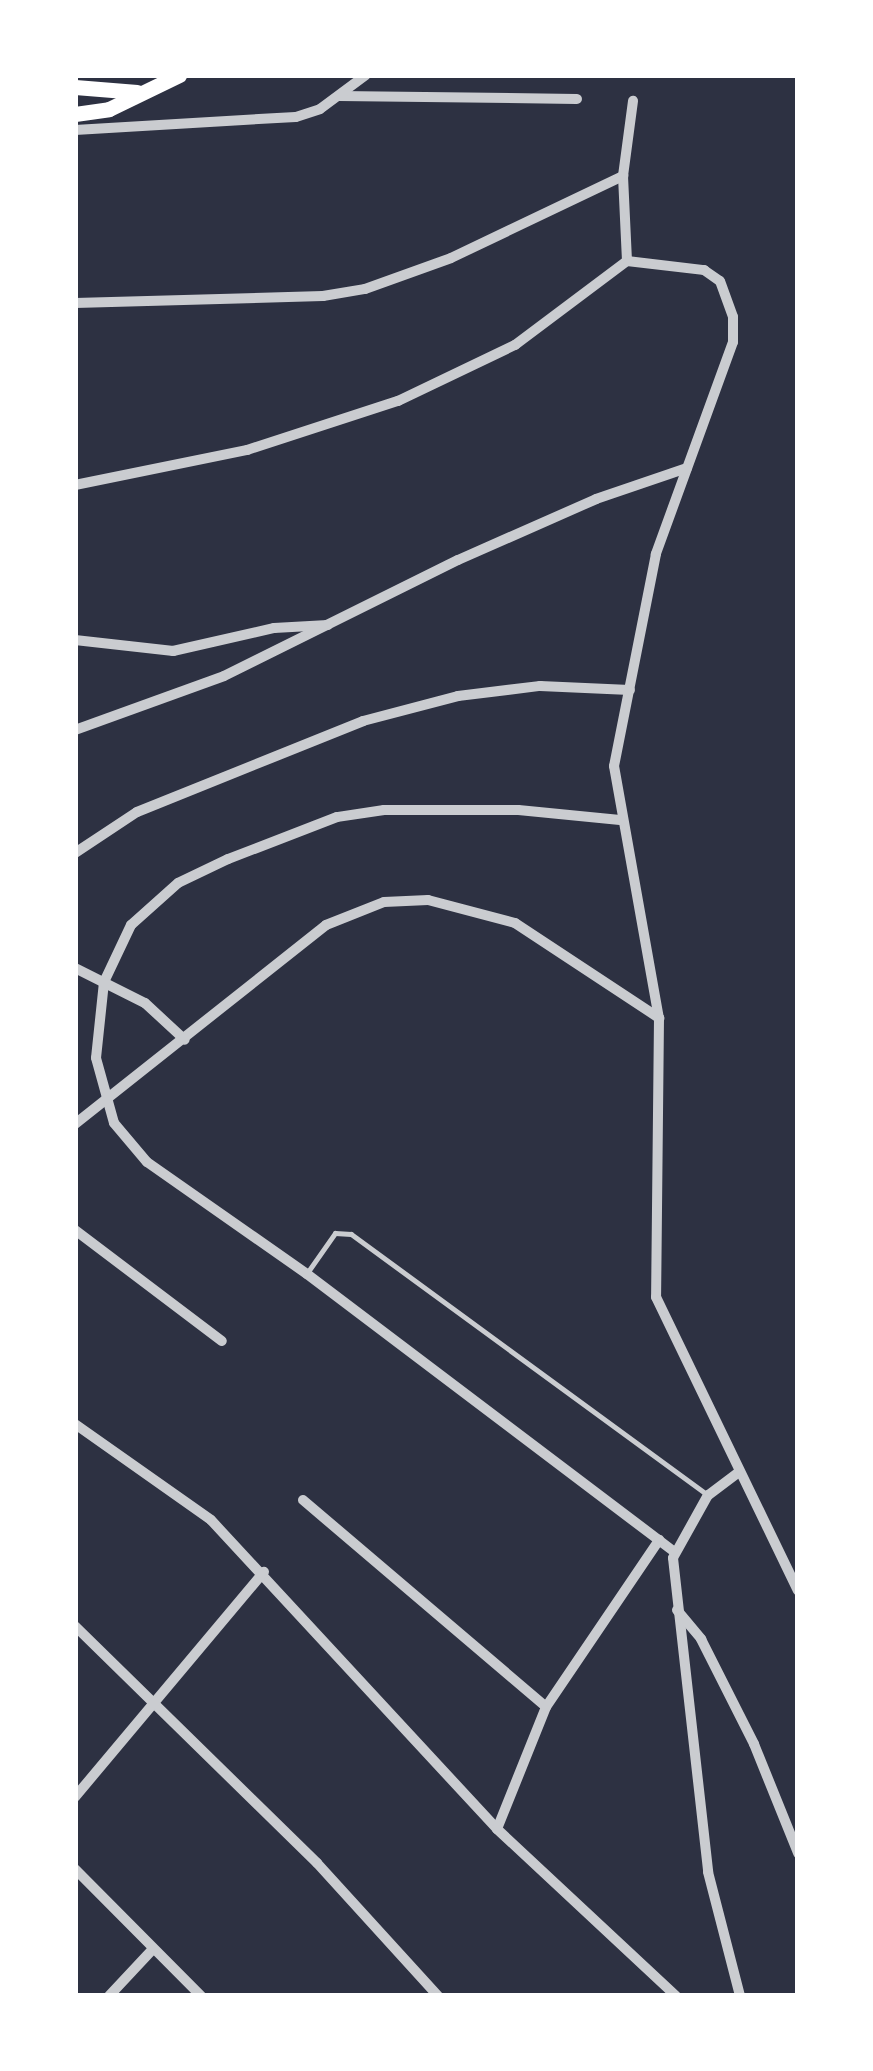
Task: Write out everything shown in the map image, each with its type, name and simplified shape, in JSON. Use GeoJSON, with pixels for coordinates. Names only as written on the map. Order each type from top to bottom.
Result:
{"type":"FeatureCollection","features":[{"type":"Feature","properties":{"kind":"main road"},"geometry":{"type":"LineString","coordinates":[[75,114],[109,109],[179,75]]}},
{"type":"Feature","properties":{"kind":"main road"},"geometry":{"type":"LineString","coordinates":[[75,87],[138,92]]}},
{"type":"Feature","properties":{"kind":"street"},"geometry":{"type":"LineString","coordinates":[[75,130],[296,118],[338,96],[366,75]]}},
{"type":"Feature","properties":{"kind":"street"},"geometry":{"type":"LineString","coordinates":[[338,96],[577,99]]}},
{"type":"Feature","properties":{"kind":"street"},"geometry":{"type":"LineString","coordinates":[[627,261],[622,176],[633,101]]}},
{"type":"Feature","properties":{"kind":"street"},"geometry":{"type":"LineString","coordinates":[[75,302],[324,296],[366,289],[451,258],[622,176]]}},
{"type":"Feature","properties":{"kind":"street"},"geometry":{"type":"LineString","coordinates":[[75,485],[262,446],[398,401],[515,345],[627,261],[704,270],[729,296],[732,342],[656,554],[614,766],[620,820],[659,1018],[656,1297],[798,1591]]}},
{"type":"Feature","properties":{"kind":"street"},"geometry":{"type":"LineString","coordinates":[[75,730],[224,676],[334,626],[475,552],[596,498],[687,468]]}},
{"type":"Feature","properties":{"kind":"street"},"geometry":{"type":"LineString","coordinates":[[75,640],[174,651],[288,626],[334,626]]}},
{"type":"Feature","properties":{"kind":"street"},"geometry":{"type":"LineString","coordinates":[[75,853],[136,812],[364,721],[458,696],[540,686],[630,690]]}},
{"type":"Feature","properties":{"kind":"street"},"geometry":{"type":"LineString","coordinates":[[620,820],[458,809],[337,817],[178,883],[131,925],[104,982],[95,1034],[105,1104],[148,1162],[307,1274],[673,1551]]}},
{"type":"Feature","properties":{"kind":"street"},"geometry":{"type":"LineString","coordinates":[[75,1124],[326,925],[406,900],[464,906],[514,923],[659,1018]]}},
{"type":"Feature","properties":{"kind":"street"},"geometry":{"type":"LineString","coordinates":[[75,968],[145,1003],[184,1040]]}},
{"type":"Feature","properties":{"kind":"street"},"geometry":{"type":"LineString","coordinates":[[75,1230],[222,1341]]}},
{"type":"Feature","properties":{"kind":"street"},"geometry":{"type":"LineString","coordinates":[[75,1424],[211,1520],[264,1572],[497,1828],[676,1996]]}},
{"type":"Feature","properties":{"kind":"street"},"geometry":{"type":"LineString","coordinates":[[739,1472],[708,1495],[673,1551],[708,1872],[740,1996]]}},
{"type":"Feature","properties":{"kind":"street"},"geometry":{"type":"LineString","coordinates":[[302,1500],[546,1707]]}},
{"type":"Feature","properties":{"kind":"street"},"geometry":{"type":"LineString","coordinates":[[497,1828],[546,1707],[659,1540]]}},
{"type":"Feature","properties":{"kind":"street"},"geometry":{"type":"LineString","coordinates":[[75,1797],[158,1705],[264,1572]]}},
{"type":"Feature","properties":{"kind":"street"},"geometry":{"type":"LineString","coordinates":[[677,1610],[701,1639],[754,1744],[798,1853]]}},
{"type":"Feature","properties":{"kind":"street"},"geometry":{"type":"LineString","coordinates":[[75,1626],[317,1863],[438,1996]]}},
{"type":"Feature","properties":{"kind":"street"},"geometry":{"type":"LineString","coordinates":[[75,1869],[200,1996]]}},
{"type":"Feature","properties":{"kind":"street"},"geometry":{"type":"LineString","coordinates":[[109,1996],[153,1949]]}},
{"type":"Feature","properties":{"kind":"lane"},"geometry":{"type":"LineString","coordinates":[[307,1274],[335,1233],[351,1234],[708,1495]]}}]}
